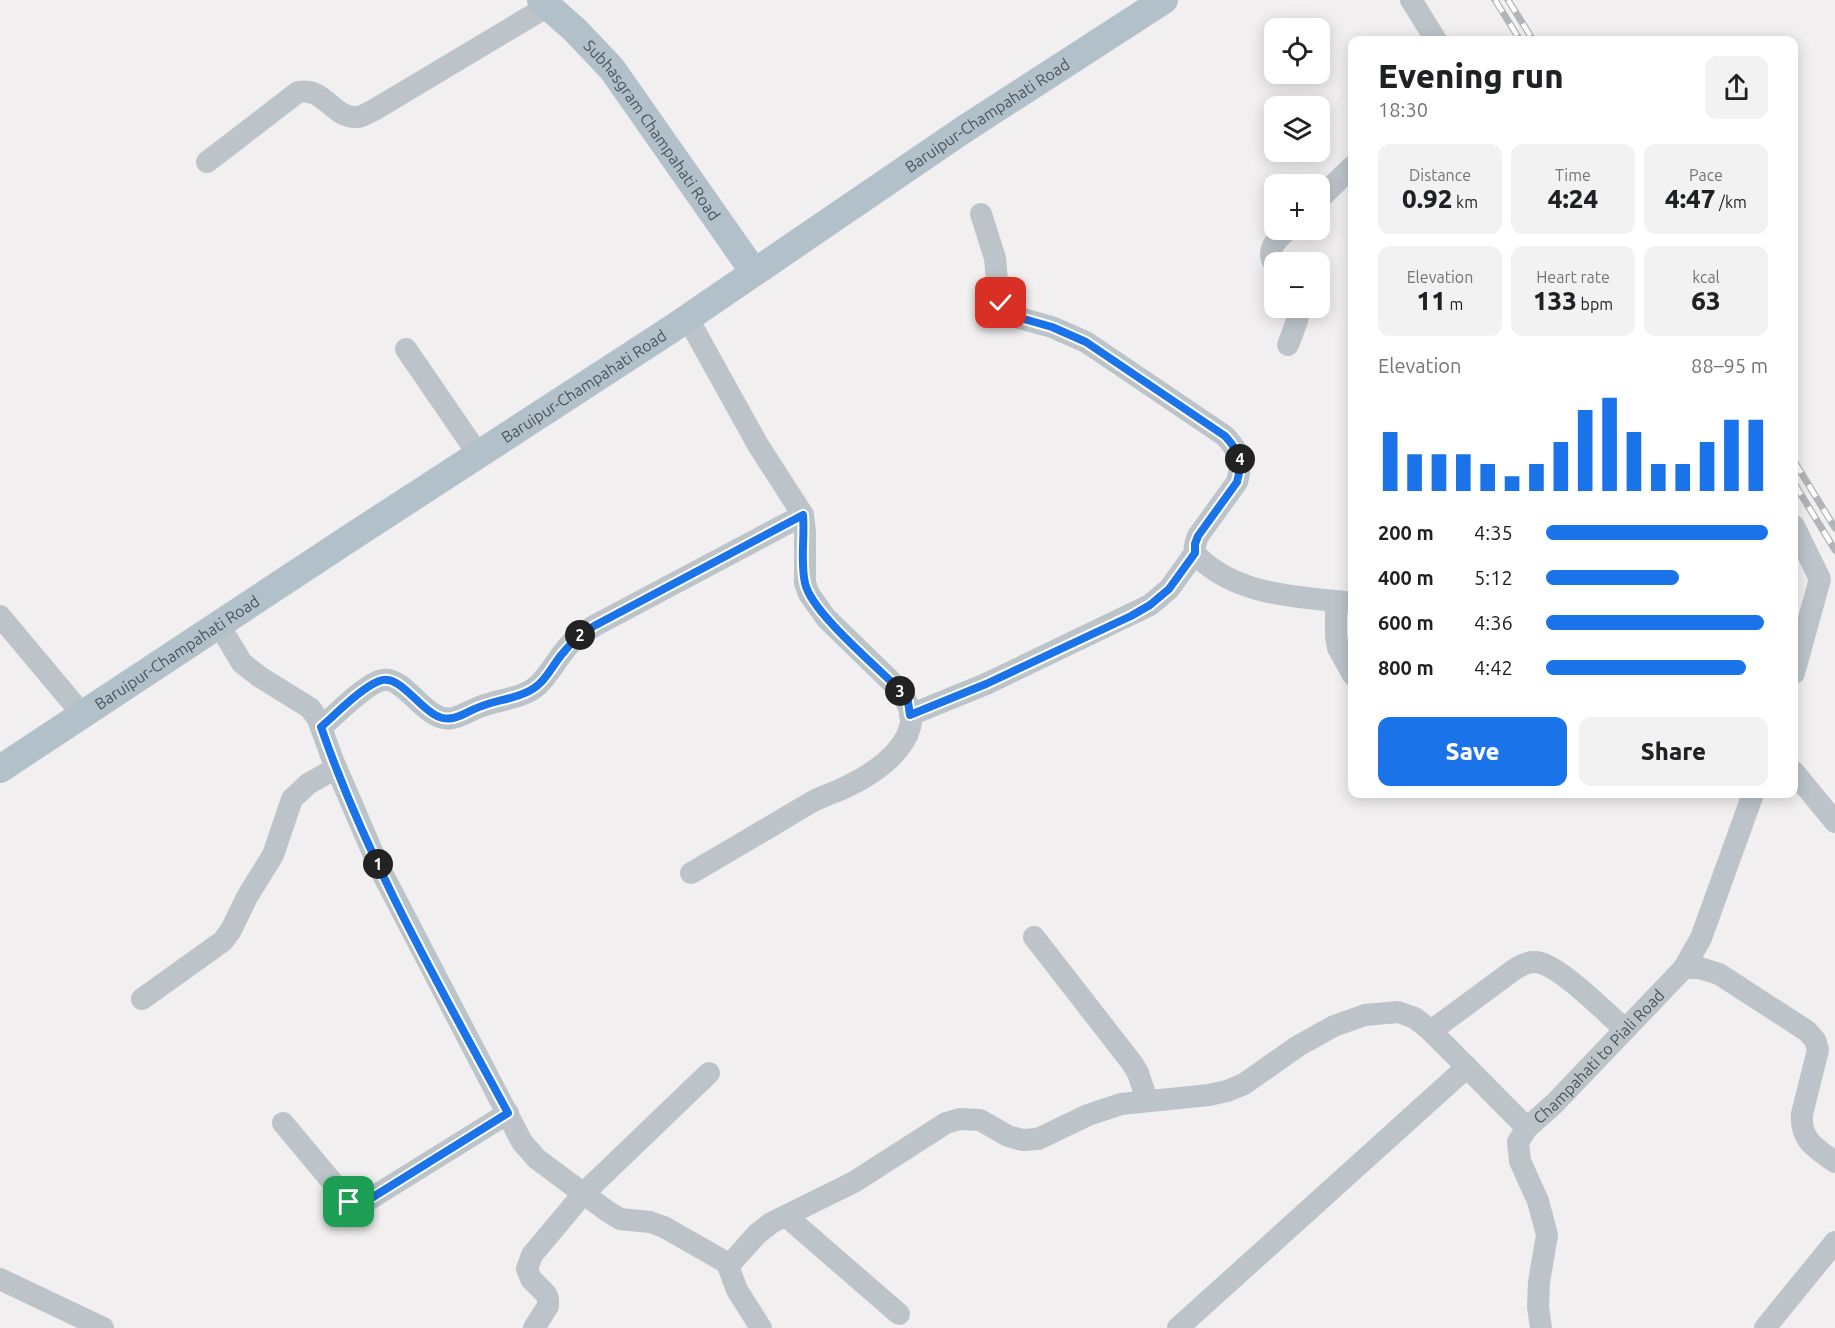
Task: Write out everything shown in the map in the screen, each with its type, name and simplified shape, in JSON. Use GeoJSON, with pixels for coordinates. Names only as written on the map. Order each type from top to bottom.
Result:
{"type":"FeatureCollection","features":[{"type":"Feature","properties":{"kind":"main road","name":"Baruipur-Champahati Road"},"geometry":{"type":"LineString","coordinates":[[0,769],[687,317],[963,130],[1164,0]]}},
{"type":"Feature","properties":{"kind":"main road","name":"Subhasgram Champahati Road"},"geometry":{"type":"LineString","coordinates":[[544,3],[575,30],[612,69],[754,272]]}},
{"type":"Feature","properties":{"kind":"street"},"geometry":{"type":"LineString","coordinates":[[1411,0],[1434,36]]}},
{"type":"Feature","properties":{"kind":"street"},"geometry":{"type":"LineString","coordinates":[[207,162],[298,92],[308,91],[316,94],[347,116],[358,117],[374,110],[544,3]]}},
{"type":"Feature","properties":{"kind":"street"},"geometry":{"type":"LineString","coordinates":[[1330,188],[1348,171]]}},
{"type":"Feature","properties":{"kind":"street"},"geometry":{"type":"LineString","coordinates":[[910,715],[986,684],[1150,605],[1169,589],[1195,553],[1198,536],[1237,482],[1240,471],[1240,459],[1236,448],[1225,436],[1086,342],[1052,327],[1017,317],[1005,310],[998,292],[995,258],[981,214]]}},
{"type":"Feature","properties":{"kind":"street"},"geometry":{"type":"LineString","coordinates":[[687,317],[758,445],[803,515],[805,583],[809,594],[826,618],[899,689],[908,702],[910,715],[910,727],[903,743],[870,774],[817,799],[692,873]]}},
{"type":"Feature","properties":{"kind":"street"},"geometry":{"type":"LineString","coordinates":[[1288,345],[1297,318]]}},
{"type":"Feature","properties":{"kind":"street"},"geometry":{"type":"LineString","coordinates":[[406,349],[478,454]]}},
{"type":"Feature","properties":{"kind":"street"},"geometry":{"type":"LineString","coordinates":[[321,727],[369,687],[380,681],[387,680],[396,683],[433,714],[444,719],[454,718],[497,700],[528,693],[540,684],[575,639],[584,632],[803,515]]}},
{"type":"Feature","properties":{"kind":"street"},"geometry":{"type":"LineString","coordinates":[[1798,535],[1815,573],[1798,655]]}},
{"type":"Feature","properties":{"kind":"street"},"geometry":{"type":"LineString","coordinates":[[1195,553],[1216,572],[1258,590],[1345,602],[1336,636],[1338,648],[1348,666]]}},
{"type":"Feature","properties":{"kind":"street"},"geometry":{"type":"LineString","coordinates":[[0,616],[82,714]]}},
{"type":"Feature","properties":{"kind":"street"},"geometry":{"type":"LineString","coordinates":[[219,625],[242,663],[310,708],[318,719],[336,768],[379,867],[522,1142],[537,1159],[620,1219],[650,1222],[664,1227],[727,1263],[737,1290],[761,1328]]}},
{"type":"Feature","properties":{"kind":"street"},"geometry":{"type":"LineString","coordinates":[[142,999],[223,941],[273,855],[292,799],[308,784],[336,768]]}},
{"type":"Feature","properties":{"kind":"street"},"geometry":{"type":"LineString","coordinates":[[1798,777],[1835,822]]}},
{"type":"Feature","properties":{"kind":"street","name":"Champahati to Piali Road"},"geometry":{"type":"LineString","coordinates":[[1541,1328],[1538,1307],[1539,1282],[1547,1235],[1538,1201],[1520,1161],[1518,1142],[1527,1128],[1554,1104],[1684,968],[1701,938],[1752,798]]}},
{"type":"Feature","properties":{"kind":"street"},"geometry":{"type":"LineString","coordinates":[[1034,937],[1132,1063],[1138,1073],[1147,1100]]}},
{"type":"Feature","properties":{"kind":"street"},"geometry":{"type":"LineString","coordinates":[[1431,1031],[1515,969],[1528,962],[1539,962],[1558,971],[1625,1029]]}},
{"type":"Feature","properties":{"kind":"street"},"geometry":{"type":"LineString","coordinates":[[1684,968],[1700,968],[1719,974],[1807,1031],[1815,1040],[1818,1050],[1801,1125],[1808,1140],[1835,1162]]}},
{"type":"Feature","properties":{"kind":"street"},"geometry":{"type":"LineString","coordinates":[[727,1263],[732,1262],[757,1234],[771,1223],[854,1182],[946,1123],[960,1119],[980,1120],[1008,1136],[1022,1140],[1038,1139],[1088,1114],[1121,1104],[1227,1091],[1244,1084],[1298,1046],[1334,1026],[1365,1015],[1398,1012],[1414,1018],[1431,1031],[1527,1128]]}},
{"type":"Feature","properties":{"kind":"street"},"geometry":{"type":"LineString","coordinates":[[1178,1328],[1467,1067]]}},
{"type":"Feature","properties":{"kind":"street"},"geometry":{"type":"LineString","coordinates":[[534,1328],[548,1306],[548,1299],[531,1279],[527,1269],[532,1255],[583,1194],[709,1073]]}},
{"type":"Feature","properties":{"kind":"street"},"geometry":{"type":"LineString","coordinates":[[283,1123],[349,1202],[355,1205],[365,1202],[508,1113]]}},
{"type":"Feature","properties":{"kind":"street"},"geometry":{"type":"LineString","coordinates":[[786,1216],[899,1314]]}},
{"type":"Feature","properties":{"kind":"street"},"geometry":{"type":"LineString","coordinates":[[1765,1328],[1835,1242]]}},
{"type":"Feature","properties":{"kind":"street"},"geometry":{"type":"LineString","coordinates":[[0,1279],[103,1328]]}},
{"type":"Feature","properties":{"kind":"railway"},"geometry":{"type":"LineString","coordinates":[[1495,0],[1518,36]]}},
{"type":"Feature","properties":{"kind":"railway"},"geometry":{"type":"LineString","coordinates":[[1508,0],[1530,36]]}},
{"type":"Feature","properties":{"kind":"railway"},"geometry":{"type":"LineString","coordinates":[[1798,468],[1835,528]]}},
{"type":"Feature","properties":{"kind":"railway"},"geometry":{"type":"LineString","coordinates":[[1798,490],[1835,550]]}},
{"type":"Feature","properties":{"kind":"route"},"geometry":{"type":"LineString","coordinates":[[349,1202],[355,1205],[365,1202],[508,1113],[440,988],[379,867],[321,727],[369,687],[380,681],[387,680],[396,683],[433,714],[444,719],[454,718],[497,700],[528,693],[540,684],[575,639],[594,626],[803,515],[805,583],[809,594],[826,618],[899,689],[908,702],[910,715],[986,684],[1131,616],[1161,598],[1169,589],[1195,553],[1198,536],[1237,482],[1240,459],[1236,448],[1225,436],[1086,342],[1069,333],[1017,317],[1005,310],[1001,303]]}}]}
